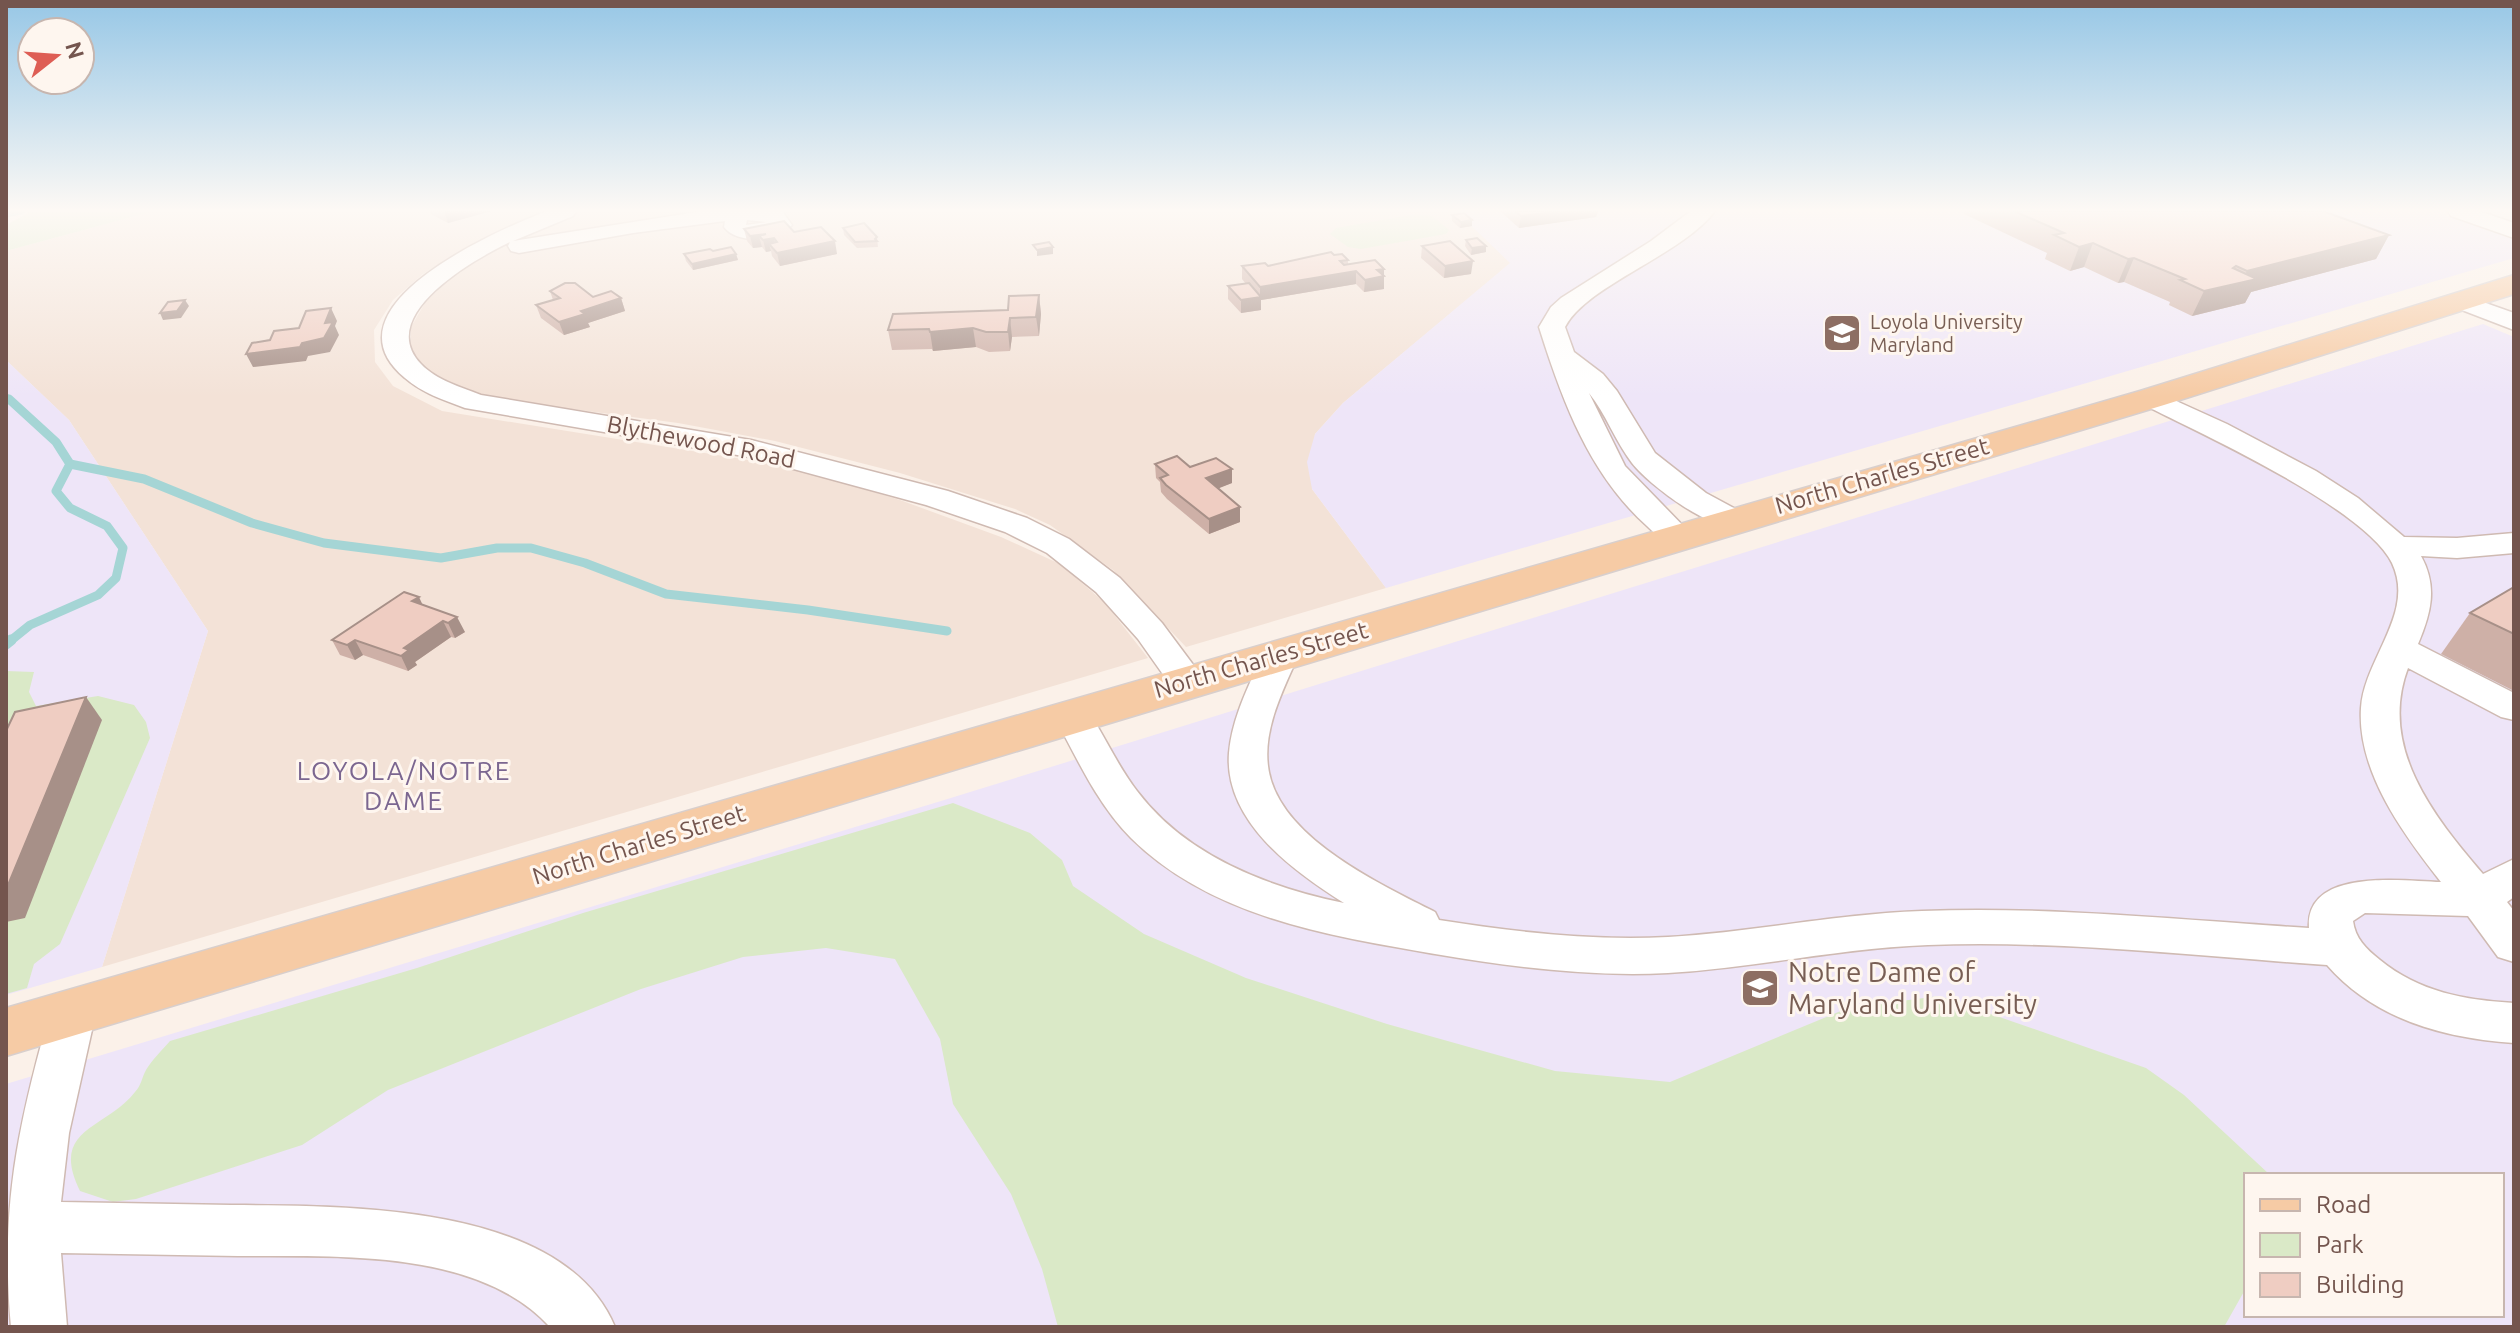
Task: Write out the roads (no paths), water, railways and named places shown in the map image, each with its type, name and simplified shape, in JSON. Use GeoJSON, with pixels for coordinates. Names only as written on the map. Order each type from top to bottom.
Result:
{"type":"FeatureCollection","features":[{"type":"Feature","properties":{"kind":"main road","name":"North Charles Street"},"geometry":{"type":"LineString","coordinates":[[6,1032],[2152,398],[2514,284]]}},
{"type":"Feature","properties":{"kind":"street","name":"Blythewood Road"},"geometry":{"type":"LineString","coordinates":[[445,273],[424,290],[402,316],[394,339],[400,360],[420,380],[452,395],[501,407],[709,441],[809,462],[937,498],[1016,525],[1058,546],[1108,585],[1150,631],[1187,682]]}},
{"type":"Feature","properties":{"kind":"street"},"geometry":{"type":"LineString","coordinates":[[1618,273],[1560,312],[1552,327],[1552,336],[1564,357],[1571,384],[1612,469],[1651,513],[1678,537]]}},
{"type":"Feature","properties":{"kind":"street"},"geometry":{"type":"LineString","coordinates":[[2463,302],[2514,322]]}},
{"type":"Feature","properties":{"kind":"street"},"geometry":{"type":"LineString","coordinates":[[1564,357],[1593,380],[1607,397],[1644,459],[1695,500],[1732,520]]}},
{"type":"Feature","properties":{"kind":"street"},"geometry":{"type":"LineString","coordinates":[[2152,398],[2322,488],[2376,524],[2398,546],[2414,573],[2416,585],[2414,605],[2400,649],[2387,674],[2380,698],[2379,723],[2388,757],[2418,824],[2514,944]]}},
{"type":"Feature","properties":{"kind":"street"},"geometry":{"type":"LineString","coordinates":[[2398,546],[2457,548],[2514,543]]}},
{"type":"Feature","properties":{"kind":"street"},"geometry":{"type":"LineString","coordinates":[[2400,649],[2514,708]]}},
{"type":"Feature","properties":{"kind":"street"},"geometry":{"type":"LineString","coordinates":[[1281,654],[1264,695],[1248,752],[1252,786],[1261,806],[1299,847],[1326,870],[1362,894],[1445,938]]}},
{"type":"Feature","properties":{"kind":"street"},"geometry":{"type":"LineString","coordinates":[[1073,716],[1128,810],[1148,831],[1190,861],[1263,898],[1296,909],[1445,938],[1540,954],[1618,956],[1728,950],[1910,929],[2012,927],[2341,948]]}},
{"type":"Feature","properties":{"kind":"street"},"geometry":{"type":"LineString","coordinates":[[2514,875],[2477,900],[2361,896],[2342,901],[2332,912],[2329,927],[2360,972],[2385,991],[2447,1014],[2514,1023]]}},
{"type":"Feature","properties":{"kind":"street"},"geometry":{"type":"LineString","coordinates":[[39,1327],[35,1227],[37,1174],[48,1112],[73,1012]]}},
{"type":"Feature","properties":{"kind":"street"},"geometry":{"type":"LineString","coordinates":[[35,1227],[295,1231],[370,1235],[435,1244],[487,1256],[536,1278],[587,1327]]}},
{"type":"Feature","properties":{"kind":"waterway"},"geometry":{"type":"LineString","coordinates":[[6,397],[11,401]]}},
{"type":"Feature","properties":{"kind":"waterway"},"geometry":{"type":"LineString","coordinates":[[9,399],[56,442],[70,464]]}},
{"type":"Feature","properties":{"kind":"waterway"},"geometry":{"type":"LineString","coordinates":[[9,642],[30,625],[98,595],[116,578],[123,548],[107,526],[70,508],[56,491],[70,464]]}},
{"type":"Feature","properties":{"kind":"waterway"},"geometry":{"type":"LineString","coordinates":[[70,464],[144,479],[252,523],[324,543],[441,558],[497,548],[531,548],[585,563],[666,594],[808,610],[947,631]]}},
{"type":"Feature","properties":{"kind":"waterway"},"geometry":{"type":"LineString","coordinates":[[6,644],[11,640]]}},
{"type":"Feature","properties":{"kind":"place","name":"Loyola University Maryland"},"geometry":{"type":"Point","coordinates":[1842,333]}},
{"type":"Feature","properties":{"kind":"place","name":"Notre Dame of Maryland University"},"geometry":{"type":"Point","coordinates":[1760,988]}},
{"type":"Feature","properties":{"kind":"district","name":"LOYOLA/NOTRE DAME"},"geometry":{"type":"Point","coordinates":[404,786]}}]}
